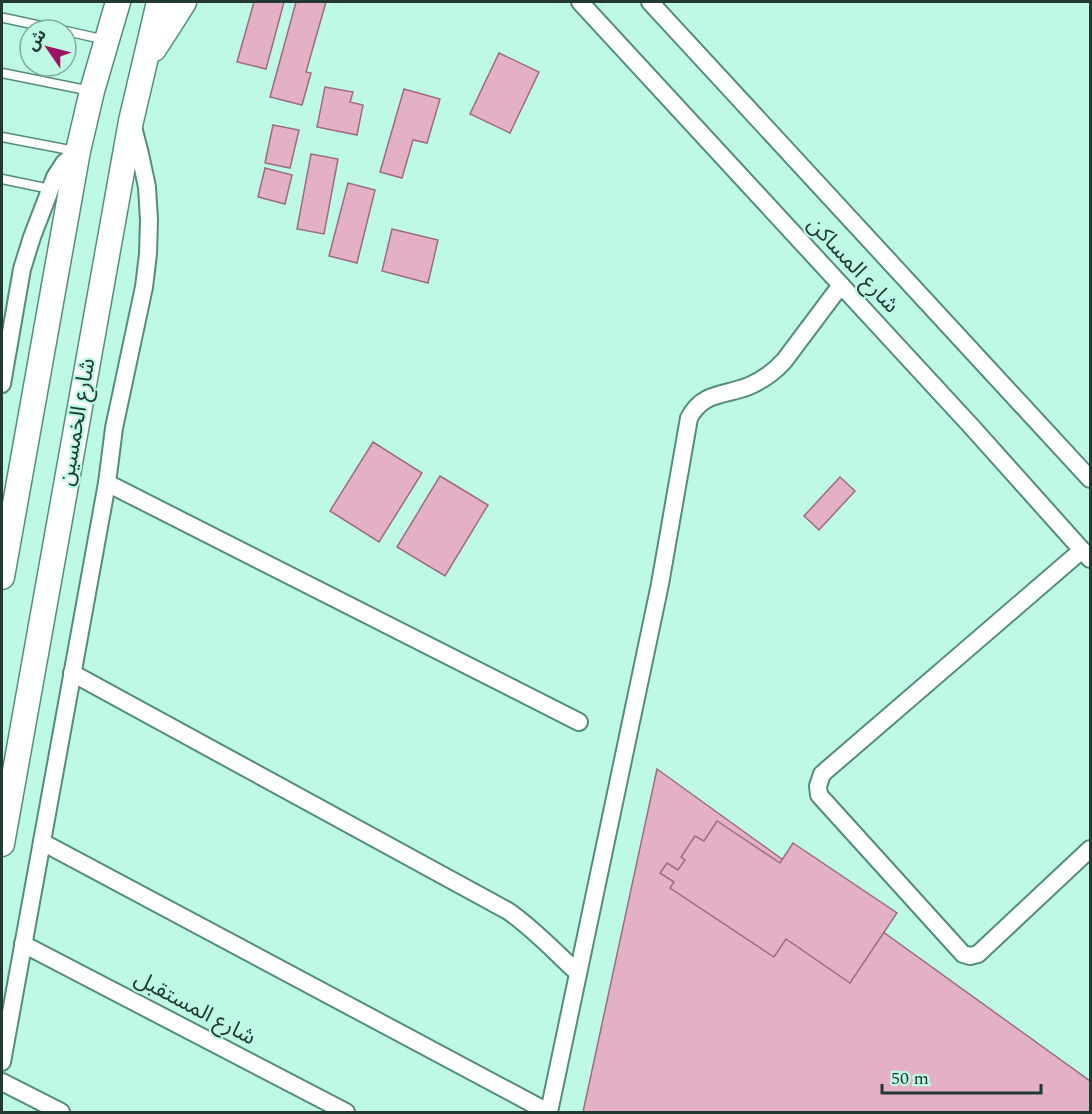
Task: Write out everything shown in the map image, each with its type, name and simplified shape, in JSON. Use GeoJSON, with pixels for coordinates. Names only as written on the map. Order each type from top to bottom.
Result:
{"type":"FeatureCollection","features":[{"type":"Feature","properties":{"kind":"main road","name":"شارع الخمسين"},"geometry":{"type":"LineString","coordinates":[[2,577],[78,151],[92,91],[118,2]]}},
{"type":"Feature","properties":{"kind":"main road","name":"شارع الخمسين"},"geometry":{"type":"LineString","coordinates":[[2,844],[131,121],[159,2]]}},
{"type":"Feature","properties":{"kind":"main road"},"geometry":{"type":"LineString","coordinates":[[145,61],[184,2]]}},
{"type":"Feature","properties":{"kind":"street","name":"شارع المساكن"},"geometry":{"type":"LineString","coordinates":[[580,2],[979,435],[1086,555]]}},
{"type":"Feature","properties":{"kind":"street","name":"شارع المساكن"},"geometry":{"type":"LineString","coordinates":[[650,2],[1090,479]]}},
{"type":"Feature","properties":{"kind":"street"},"geometry":{"type":"LineString","coordinates":[[2,1062],[107,483],[114,428],[144,287],[148,254],[147,187],[131,121]]}},
{"type":"Feature","properties":{"kind":"street"},"geometry":{"type":"LineString","coordinates":[[2,384],[22,269],[32,237],[55,177],[64,163],[78,151]]}},
{"type":"Feature","properties":{"kind":"street"},"geometry":{"type":"LineString","coordinates":[[42,842],[548,1113],[660,584],[689,418],[700,403],[708,398],[748,386],[774,372],[841,285]]}},
{"type":"Feature","properties":{"kind":"street"},"geometry":{"type":"LineString","coordinates":[[107,483],[579,722]]}},
{"type":"Feature","properties":{"kind":"street"},"geometry":{"type":"LineString","coordinates":[[1086,555],[822,774],[818,786],[819,795],[963,954],[970,956],[978,954],[1090,849]]}},
{"type":"Feature","properties":{"kind":"street"},"geometry":{"type":"LineString","coordinates":[[72,673],[508,911],[543,938],[578,974]]}},
{"type":"Feature","properties":{"kind":"street","name":"شارع المستقبل"},"geometry":{"type":"LineString","coordinates":[[23,944],[346,1113]]}},
{"type":"Feature","properties":{"kind":"street"},"geometry":{"type":"LineString","coordinates":[[2,1082],[61,1113]]}},
{"type":"Feature","properties":{"kind":"lane"},"geometry":{"type":"LineString","coordinates":[[4,18],[18,21]]}},
{"type":"Feature","properties":{"kind":"lane"},"geometry":{"type":"LineString","coordinates":[[78,34],[106,40]]}},
{"type":"Feature","properties":{"kind":"lane"},"geometry":{"type":"LineString","coordinates":[[2,73],[92,91]]}},
{"type":"Feature","properties":{"kind":"lane"},"geometry":{"type":"LineString","coordinates":[[2,137],[78,151]]}},
{"type":"Feature","properties":{"kind":"lane"},"geometry":{"type":"LineString","coordinates":[[2,179],[50,189]]}},
{"type":"Feature","properties":{"kind":"building"},"geometry":{"type":"Polygon","coordinates":[[[254,2],[284,2],[266,69],[237,62],[254,2]]]}},
{"type":"Feature","properties":{"kind":"building"},"geometry":{"type":"Polygon","coordinates":[[[296,2],[326,2],[306,72],[311,73],[302,105],[270,97],[296,2]]]}},
{"type":"Feature","properties":{"kind":"building"},"geometry":{"type":"Polygon","coordinates":[[[499,53],[539,72],[510,133],[470,114],[499,53]]]}},
{"type":"Feature","properties":{"kind":"building"},"geometry":{"type":"Polygon","coordinates":[[[325,87],[353,92],[350,102],[363,105],[357,135],[317,127],[325,87]]]}},
{"type":"Feature","properties":{"kind":"building"},"geometry":{"type":"Polygon","coordinates":[[[404,89],[440,99],[427,143],[413,140],[402,178],[380,172],[404,89]]]}},
{"type":"Feature","properties":{"kind":"building"},"geometry":{"type":"Polygon","coordinates":[[[273,125],[299,130],[290,168],[265,163],[273,125]]]}},
{"type":"Feature","properties":{"kind":"building"},"geometry":{"type":"Polygon","coordinates":[[[311,154],[338,159],[324,234],[297,229],[311,154]]]}},
{"type":"Feature","properties":{"kind":"building"},"geometry":{"type":"Polygon","coordinates":[[[265,168],[292,175],[285,204],[258,197],[265,168]]]}},
{"type":"Feature","properties":{"kind":"building"},"geometry":{"type":"Polygon","coordinates":[[[348,183],[375,190],[357,263],[329,256],[348,183]]]}},
{"type":"Feature","properties":{"kind":"building"},"geometry":{"type":"Polygon","coordinates":[[[392,229],[438,240],[428,283],[382,271],[392,229]]]}},
{"type":"Feature","properties":{"kind":"building"},"geometry":{"type":"Polygon","coordinates":[[[373,442],[422,473],[379,542],[330,511],[373,442]]]}},
{"type":"Feature","properties":{"kind":"building"},"geometry":{"type":"Polygon","coordinates":[[[440,476],[488,505],[445,576],[397,547],[440,476]]]}},
{"type":"Feature","properties":{"kind":"building"},"geometry":{"type":"Polygon","coordinates":[[[840,477],[855,491],[819,530],[804,516],[840,477]]]}},
{"type":"Feature","properties":{"kind":"building"},"geometry":{"type":"Polygon","coordinates":[[[657,769],[1090,1081],[1090,1112],[583,1112],[657,769]]]}},
{"type":"Feature","properties":{"kind":"building"},"geometry":{"type":"Polygon","coordinates":[[[717,821],[780,863],[793,843],[897,913],[850,983],[786,939],[774,957],[670,888],[674,882],[660,873],[667,863],[678,870],[685,860],[681,857],[695,836],[704,841],[717,821]]]}}]}
